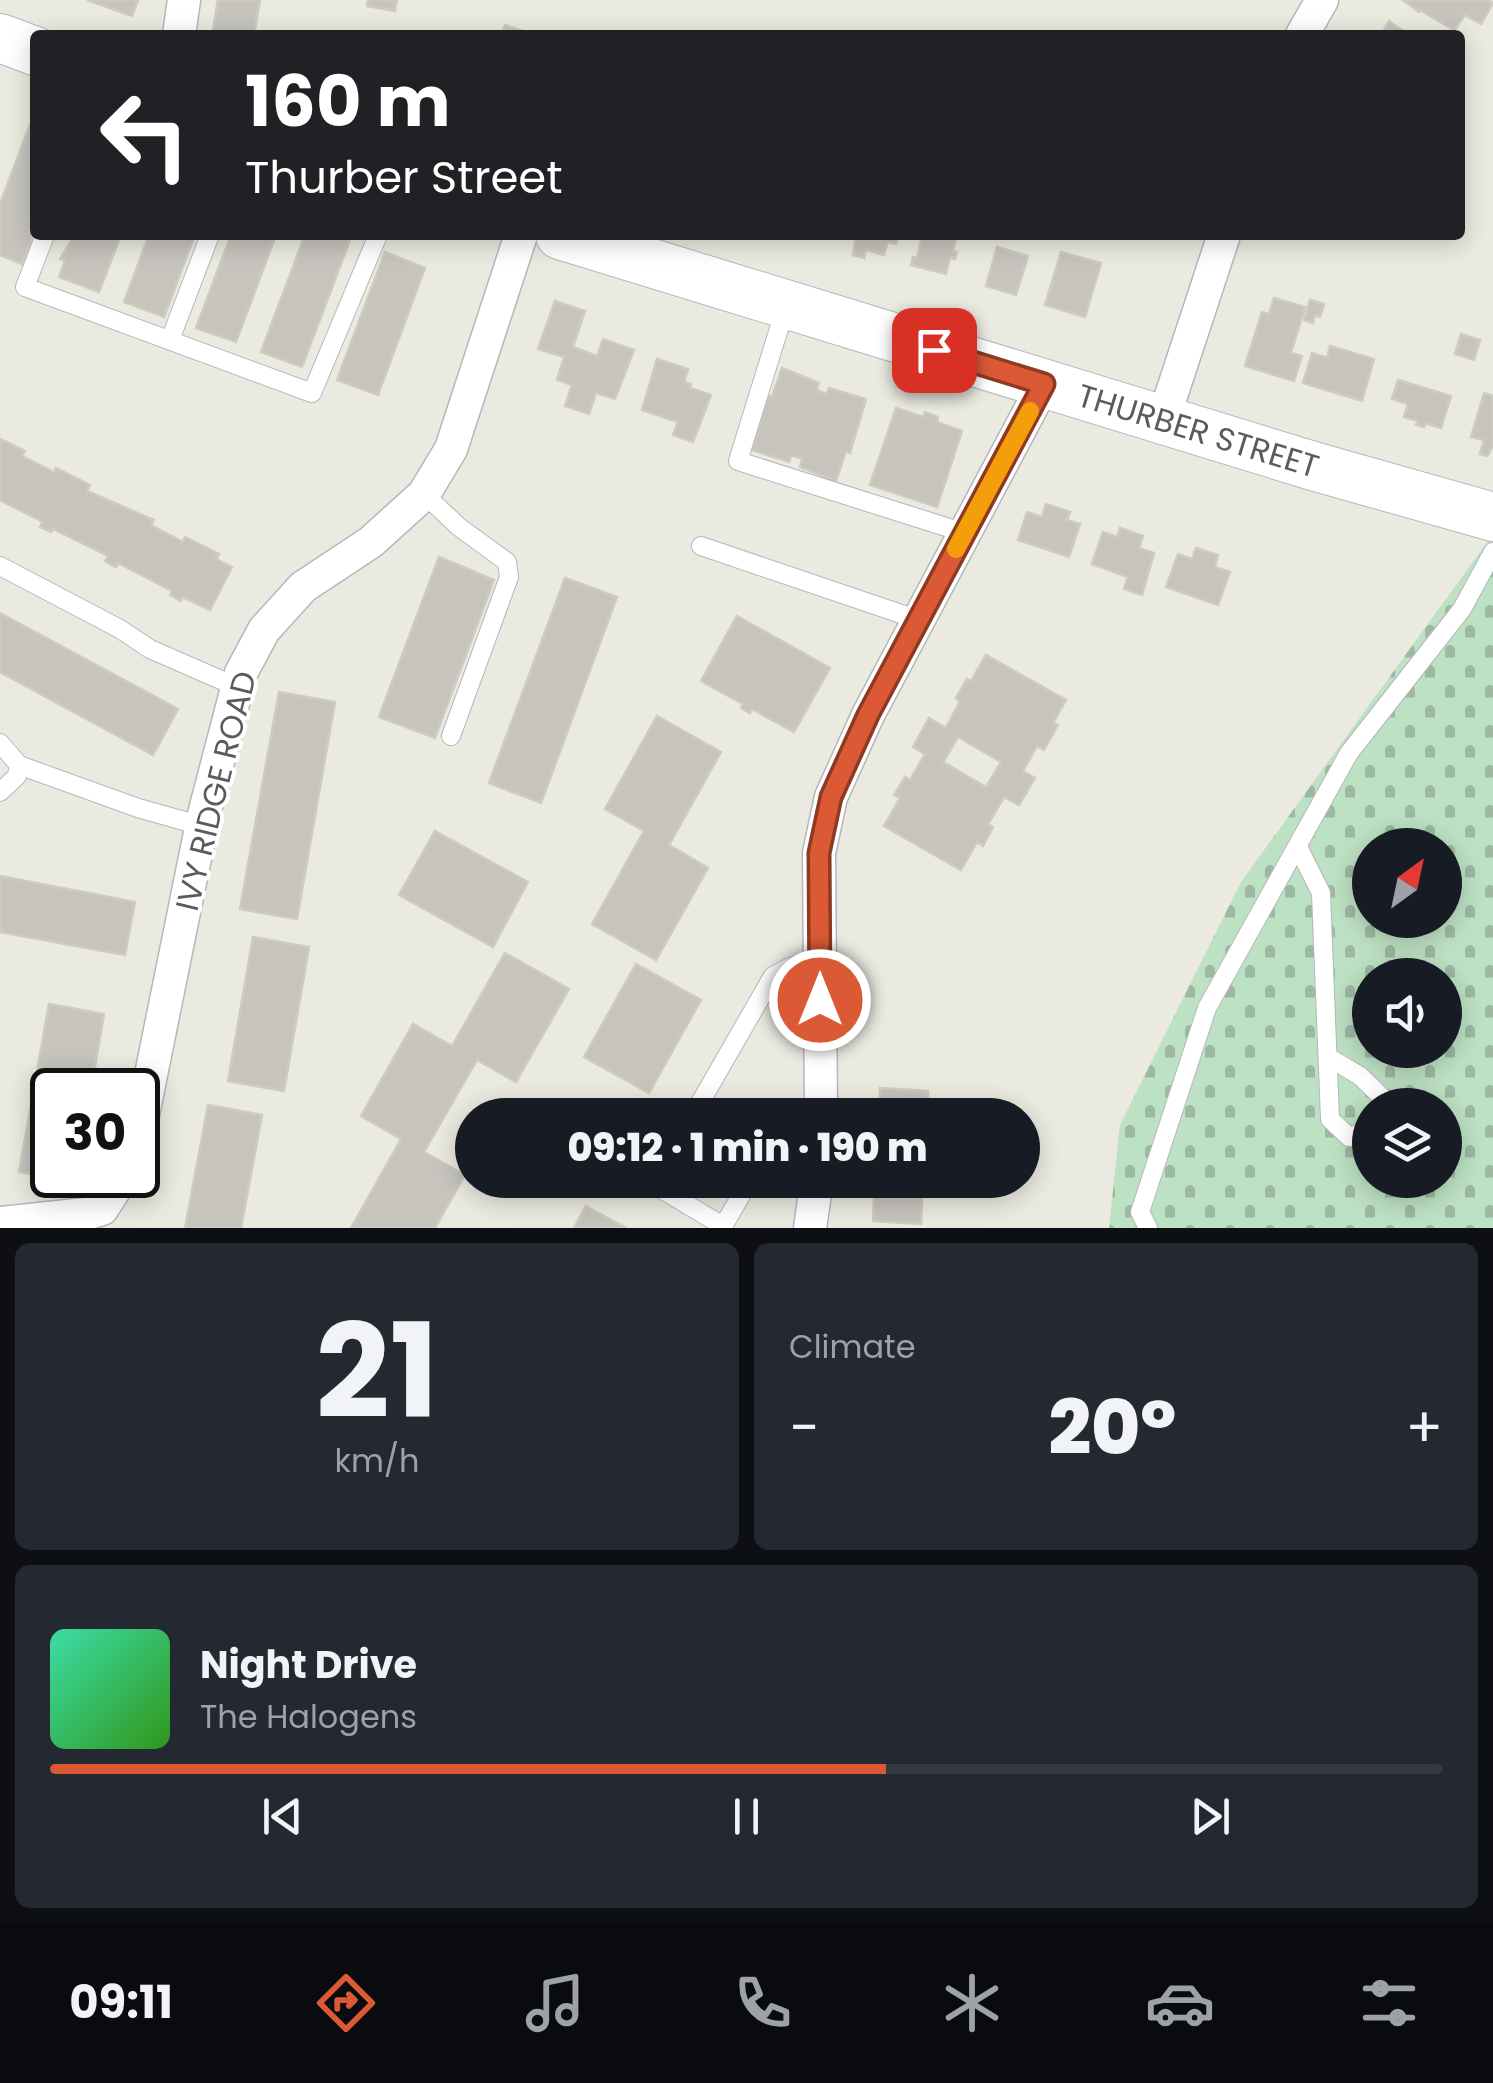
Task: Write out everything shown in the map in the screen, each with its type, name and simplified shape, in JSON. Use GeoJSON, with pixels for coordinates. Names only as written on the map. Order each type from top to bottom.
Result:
{"type":"FeatureCollection","features":[{"type":"Feature","properties":{"kind":"street"},"geometry":{"type":"LineString","coordinates":[[180,30],[184,0]]}},
{"type":"Feature","properties":{"kind":"street"},"geometry":{"type":"LineString","coordinates":[[1305,30],[1322,0]]}},
{"type":"Feature","properties":{"kind":"street"},"geometry":{"type":"LineString","coordinates":[[0,38],[30,49]]}},
{"type":"Feature","properties":{"kind":"street","name":"IVY RIDGE ROAD"},"geometry":{"type":"LineString","coordinates":[[153,1068],[202,826],[241,673],[264,630],[303,587],[371,542],[424,494],[451,449],[519,240]]}},
{"type":"Feature","properties":{"kind":"street","name":"THURBER STREET"},"geometry":{"type":"LineString","coordinates":[[576,240],[1493,518]]}},
{"type":"Feature","properties":{"kind":"street"},"geometry":{"type":"LineString","coordinates":[[1163,420],[1222,240]]}},
{"type":"Feature","properties":{"kind":"street"},"geometry":{"type":"LineString","coordinates":[[821,1098],[819,853],[831,797],[868,715],[1044,384]]}},
{"type":"Feature","properties":{"kind":"street"},"geometry":{"type":"LineString","coordinates":[[0,1223],[86,1214],[102,1209],[109,1198]]}},
{"type":"Feature","properties":{"kind":"street"},"geometry":{"type":"LineString","coordinates":[[810,1228],[814,1198]]}},
{"type":"Feature","properties":{"kind":"lane"},"geometry":{"type":"LineString","coordinates":[[43,240],[25,287],[312,393],[376,240]]}},
{"type":"Feature","properties":{"kind":"lane"},"geometry":{"type":"LineString","coordinates":[[170,340],[208,240]]}},
{"type":"Feature","properties":{"kind":"lane"},"geometry":{"type":"LineString","coordinates":[[786,306],[738,461],[965,533]]}},
{"type":"Feature","properties":{"kind":"lane"},"geometry":{"type":"LineString","coordinates":[[424,494],[459,528],[507,562],[509,577],[451,736]]}},
{"type":"Feature","properties":{"kind":"lane"},"geometry":{"type":"LineString","coordinates":[[701,546],[918,620]]}},
{"type":"Feature","properties":{"kind":"lane"},"geometry":{"type":"LineString","coordinates":[[1148,1228],[1140,1212],[1207,1008],[1349,753],[1462,608],[1493,552]]}},
{"type":"Feature","properties":{"kind":"lane"},"geometry":{"type":"LineString","coordinates":[[0,566],[120,628],[150,649],[237,687]]}},
{"type":"Feature","properties":{"kind":"lane"},"geometry":{"type":"LineString","coordinates":[[0,743],[19,765],[138,808],[202,826]]}},
{"type":"Feature","properties":{"kind":"lane"},"geometry":{"type":"LineString","coordinates":[[0,792],[17,776],[19,765]]}},
{"type":"Feature","properties":{"kind":"lane"},"geometry":{"type":"LineString","coordinates":[[1298,846],[1321,892],[1330,1119],[1352,1137]]}},
{"type":"Feature","properties":{"kind":"lane"},"geometry":{"type":"LineString","coordinates":[[702,1098],[773,976],[790,967],[820,962]]}},
{"type":"Feature","properties":{"kind":"lane"},"geometry":{"type":"LineString","coordinates":[[1328,1057],[1372,1088]]}},
{"type":"Feature","properties":{"kind":"lane"},"geometry":{"type":"LineString","coordinates":[[678,1198],[723,1227],[740,1198]]}},
{"type":"Feature","properties":{"kind":"green space"},"geometry":{"type":"Polygon","coordinates":[[[1493,534],[1493,1228],[1109,1228],[1120,1125],[1241,882],[1493,534]]]}},
{"type":"Feature","properties":{"kind":"building"},"geometry":{"type":"Polygon","coordinates":[[[87,0],[138,0],[132,16],[87,0]]]}},
{"type":"Feature","properties":{"kind":"building"},"geometry":{"type":"Polygon","coordinates":[[[218,0],[260,0],[255,30],[213,30],[218,0]]]}},
{"type":"Feature","properties":{"kind":"building"},"geometry":{"type":"Polygon","coordinates":[[[368,0],[397,0],[395,11],[367,6],[368,0]]]}},
{"type":"Feature","properties":{"kind":"building"},"geometry":{"type":"Polygon","coordinates":[[[1403,0],[1493,3],[1481,24],[1465,15],[1454,30],[1403,0]]]}},
{"type":"Feature","properties":{"kind":"building"},"geometry":{"type":"Polygon","coordinates":[[[1389,21],[1402,30],[1384,30],[1389,21]]]}},
{"type":"Feature","properties":{"kind":"building"},"geometry":{"type":"Polygon","coordinates":[[[30,125],[31,240],[22,264],[0,255],[0,204],[30,125]]]}},
{"type":"Feature","properties":{"kind":"building"},"geometry":{"type":"Polygon","coordinates":[[[72,240],[119,240],[99,292],[59,277],[65,261],[60,259],[72,240]]]}},
{"type":"Feature","properties":{"kind":"building"},"geometry":{"type":"Polygon","coordinates":[[[147,240],[193,240],[164,317],[124,302],[147,240]]]}},
{"type":"Feature","properties":{"kind":"building"},"geometry":{"type":"Polygon","coordinates":[[[229,240],[274,240],[236,342],[196,328],[229,240]]]}},
{"type":"Feature","properties":{"kind":"building"},"geometry":{"type":"Polygon","coordinates":[[[303,240],[350,240],[302,367],[261,352],[303,240]]]}},
{"type":"Feature","properties":{"kind":"building"},"geometry":{"type":"Polygon","coordinates":[[[855,240],[897,240],[896,244],[888,242],[884,255],[866,250],[864,258],[853,255],[855,240]]]}},
{"type":"Feature","properties":{"kind":"building"},"geometry":{"type":"Polygon","coordinates":[[[921,240],[956,240],[955,259],[950,257],[946,274],[911,265],[913,257],[917,258],[921,240]]]}},
{"type":"Feature","properties":{"kind":"building"},"geometry":{"type":"Polygon","coordinates":[[[997,247],[1028,256],[1016,295],[986,286],[997,247]]]}},
{"type":"Feature","properties":{"kind":"building"},"geometry":{"type":"Polygon","coordinates":[[[385,252],[425,268],[378,395],[337,380],[385,252]]]}},
{"type":"Feature","properties":{"kind":"building"},"geometry":{"type":"Polygon","coordinates":[[[1061,252],[1101,263],[1085,317],[1045,305],[1061,252]]]}},
{"type":"Feature","properties":{"kind":"building"},"geometry":{"type":"Polygon","coordinates":[[[1274,298],[1305,307],[1291,353],[1302,356],[1294,381],[1245,366],[1262,312],[1269,314],[1274,298]]]}},
{"type":"Feature","properties":{"kind":"building"},"geometry":{"type":"Polygon","coordinates":[[[1310,300],[1324,304],[1320,317],[1315,315],[1313,323],[1304,320],[1310,300]]]}},
{"type":"Feature","properties":{"kind":"building"},"geometry":{"type":"Polygon","coordinates":[[[555,301],[585,311],[573,347],[597,356],[603,339],[634,350],[615,399],[596,393],[589,414],[565,406],[572,385],[557,380],[564,357],[538,349],[555,301]]]}},
{"type":"Feature","properties":{"kind":"building"},"geometry":{"type":"Polygon","coordinates":[[[1461,334],[1480,340],[1474,360],[1455,354],[1461,334]]]}},
{"type":"Feature","properties":{"kind":"building"},"geometry":{"type":"Polygon","coordinates":[[[1330,346],[1374,359],[1362,401],[1303,383],[1312,353],[1327,358],[1330,346]]]}},
{"type":"Feature","properties":{"kind":"building"},"geometry":{"type":"Polygon","coordinates":[[[657,359],[688,369],[684,382],[711,395],[693,442],[673,435],[678,422],[642,410],[657,359]]]}},
{"type":"Feature","properties":{"kind":"building"},"geometry":{"type":"Polygon","coordinates":[[[782,368],[819,383],[816,390],[827,394],[829,388],[866,399],[850,453],[846,451],[836,481],[800,467],[802,459],[791,455],[789,462],[752,450],[768,396],[772,397],[782,368]]]}},
{"type":"Feature","properties":{"kind":"building"},"geometry":{"type":"Polygon","coordinates":[[[1398,380],[1451,396],[1441,428],[1425,423],[1424,427],[1416,425],[1418,421],[1404,417],[1408,404],[1392,399],[1398,380]]]}},
{"type":"Feature","properties":{"kind":"building"},"geometry":{"type":"Polygon","coordinates":[[[1484,393],[1493,396],[1493,446],[1487,456],[1480,454],[1484,440],[1471,437],[1484,393]]]}},
{"type":"Feature","properties":{"kind":"building"},"geometry":{"type":"Polygon","coordinates":[[[896,408],[923,417],[925,412],[938,417],[937,422],[962,431],[937,507],[870,485],[896,408]]]}},
{"type":"Feature","properties":{"kind":"building"},"geometry":{"type":"Polygon","coordinates":[[[0,439],[25,451],[22,456],[90,485],[87,491],[154,520],[151,525],[183,542],[185,537],[219,554],[216,559],[232,567],[210,610],[183,597],[181,601],[170,595],[172,591],[118,563],[116,567],[105,561],[108,556],[53,529],[51,532],[40,527],[43,522],[0,500],[0,439]]]}},
{"type":"Feature","properties":{"kind":"building"},"geometry":{"type":"Polygon","coordinates":[[[1046,504],[1070,512],[1067,520],[1080,524],[1069,557],[1018,540],[1027,512],[1042,517],[1046,504]]]}},
{"type":"Feature","properties":{"kind":"building"},"geometry":{"type":"Polygon","coordinates":[[[1120,528],[1143,536],[1139,548],[1154,553],[1142,595],[1124,589],[1128,577],[1092,564],[1103,532],[1117,537],[1120,528]]]}},
{"type":"Feature","properties":{"kind":"building"},"geometry":{"type":"Polygon","coordinates":[[[1196,548],[1218,555],[1215,567],[1230,572],[1218,605],[1166,587],[1178,554],[1192,559],[1196,548]]]}},
{"type":"Feature","properties":{"kind":"building"},"geometry":{"type":"Polygon","coordinates":[[[439,557],[494,580],[435,738],[379,717],[439,557]]]}},
{"type":"Feature","properties":{"kind":"building"},"geometry":{"type":"Polygon","coordinates":[[[565,578],[617,597],[541,803],[489,783],[565,578]]]}},
{"type":"Feature","properties":{"kind":"building"},"geometry":{"type":"Polygon","coordinates":[[[0,613],[178,709],[153,755],[0,672],[0,613]]]}},
{"type":"Feature","properties":{"kind":"building"},"geometry":{"type":"Polygon","coordinates":[[[737,616],[830,668],[794,732],[752,709],[750,713],[741,708],[743,704],[701,681],[737,616]]]}},
{"type":"Feature","properties":{"kind":"building"},"geometry":{"type":"Polygon","coordinates":[[[986,655],[1066,700],[1044,750],[1037,746],[1023,771],[1035,778],[1019,805],[1004,797],[988,824],[993,827],[983,846],[977,842],[961,870],[884,826],[900,798],[894,795],[905,777],[910,780],[925,754],[913,747],[929,718],[946,728],[960,701],[956,698],[967,679],[971,681],[986,655]],[[958,737],[943,762],[986,787],[1001,762],[958,737]]]}},
{"type":"Feature","properties":{"kind":"building"},"geometry":{"type":"Polygon","coordinates":[[[279,692],[335,702],[297,919],[240,909],[279,692]]]}},
{"type":"Feature","properties":{"kind":"building"},"geometry":{"type":"Polygon","coordinates":[[[657,716],[721,752],[669,845],[708,868],[656,960],[592,924],[644,831],[605,809],[657,716]]]}},
{"type":"Feature","properties":{"kind":"building"},"geometry":{"type":"Polygon","coordinates":[[[435,831],[528,882],[493,947],[399,895],[435,831]]]}},
{"type":"Feature","properties":{"kind":"building"},"geometry":{"type":"Polygon","coordinates":[[[0,876],[135,902],[125,955],[0,932],[0,876]]]}},
{"type":"Feature","properties":{"kind":"building"},"geometry":{"type":"Polygon","coordinates":[[[253,937],[309,947],[284,1091],[228,1081],[253,937]]]}},
{"type":"Feature","properties":{"kind":"building"},"geometry":{"type":"Polygon","coordinates":[[[505,953],[569,989],[516,1082],[477,1060],[424,1152],[455,1169],[455,1193],[435,1228],[351,1228],[401,1139],[361,1116],[413,1024],[452,1046],[505,953]]]}},
{"type":"Feature","properties":{"kind":"building"},"geometry":{"type":"Polygon","coordinates":[[[636,964],[701,1000],[649,1093],[584,1057],[636,964]]]}},
{"type":"Feature","properties":{"kind":"building"},"geometry":{"type":"Polygon","coordinates":[[[49,1004],[104,1014],[95,1068],[38,1068],[49,1004]]]}},
{"type":"Feature","properties":{"kind":"building"},"geometry":{"type":"Polygon","coordinates":[[[880,1088],[928,1091],[928,1098],[880,1098],[880,1088]]]}},
{"type":"Feature","properties":{"kind":"building"},"geometry":{"type":"Polygon","coordinates":[[[208,1105],[262,1115],[241,1228],[185,1228],[208,1105]]]}},
{"type":"Feature","properties":{"kind":"building"},"geometry":{"type":"Polygon","coordinates":[[[30,1110],[30,1174],[19,1172],[30,1110]]]}},
{"type":"Feature","properties":{"kind":"building"},"geometry":{"type":"Polygon","coordinates":[[[874,1198],[922,1198],[921,1224],[873,1221],[874,1198]]]}},
{"type":"Feature","properties":{"kind":"building"},"geometry":{"type":"Polygon","coordinates":[[[586,1206],[626,1228],[574,1228],[586,1206]]]}},
{"type":"Feature","properties":{"kind":"slow traffic"},"geometry":{"type":"LineString","coordinates":[[956,549],[1030,411]]}},
{"type":"Feature","properties":{"kind":"route"},"geometry":{"type":"LineString","coordinates":[[820,1000],[819,853],[831,797],[868,715],[1044,384],[934,350]]}}]}
